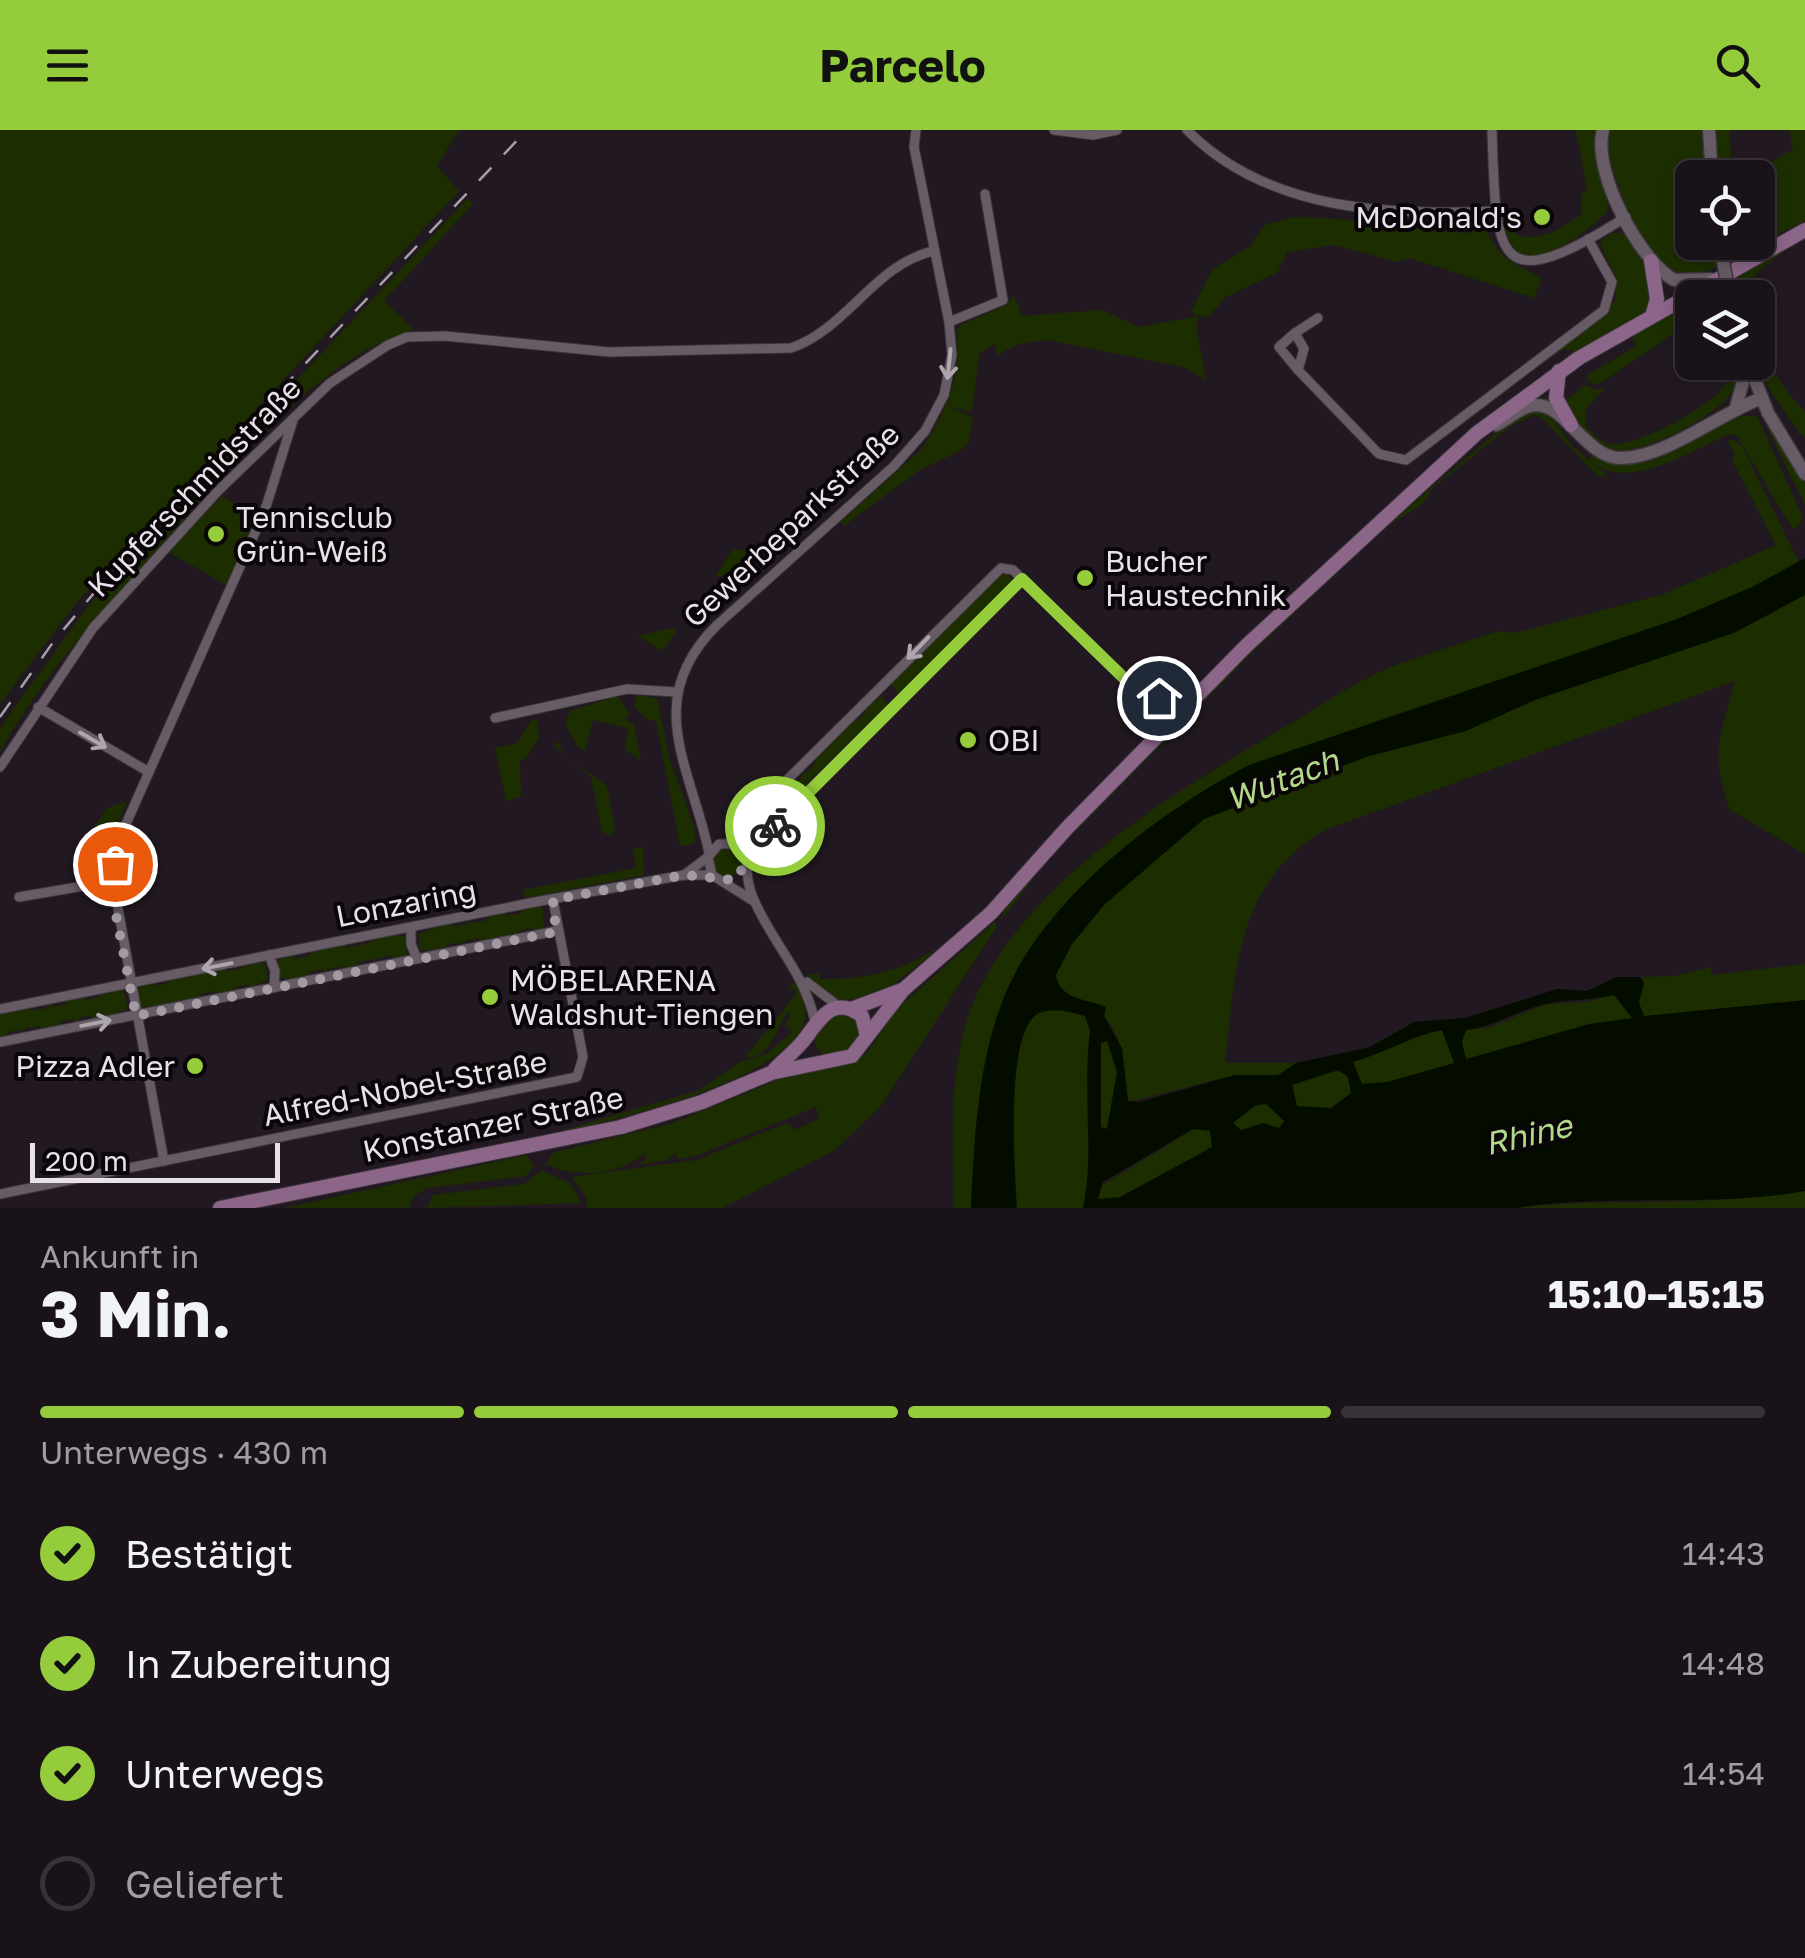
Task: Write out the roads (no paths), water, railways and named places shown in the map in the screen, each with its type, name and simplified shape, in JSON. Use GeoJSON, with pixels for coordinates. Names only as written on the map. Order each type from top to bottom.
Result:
{"type":"FeatureCollection","features":[{"type":"Feature","properties":{"kind":"main road"},"geometry":{"type":"LineString","coordinates":[[1603,130],[1600,164],[1651,262],[1657,298],[1652,313]]}},
{"type":"Feature","properties":{"kind":"main road"},"geometry":{"type":"LineString","coordinates":[[1709,130],[1711,160]]}},
{"type":"Feature","properties":{"kind":"main road"},"geometry":{"type":"LineString","coordinates":[[867,1037],[904,990],[991,913],[1077,816],[1246,646],[1477,434],[1568,365],[1652,313],[1805,230]]}},
{"type":"Feature","properties":{"kind":"main road"},"geometry":{"type":"LineString","coordinates":[[1651,262],[1674,280],[1712,279]]}},
{"type":"Feature","properties":{"kind":"main road"},"geometry":{"type":"LineString","coordinates":[[1568,365],[1556,398],[1570,425]]}},
{"type":"Feature","properties":{"kind":"main road"},"geometry":{"type":"LineString","coordinates":[[1736,407],[1743,380]]}},
{"type":"Feature","properties":{"kind":"main road"},"geometry":{"type":"LineString","coordinates":[[1755,380],[1805,474]]}},
{"type":"Feature","properties":{"kind":"main road"},"geometry":{"type":"LineString","coordinates":[[1477,434],[1536,406],[1552,410],[1605,456],[1627,458],[1762,398]]}},
{"type":"Feature","properties":{"kind":"main road","name":"Konstanzer Straße"},"geometry":{"type":"LineString","coordinates":[[770,1073],[812,1027],[846,1008],[904,990]]}},
{"type":"Feature","properties":{"kind":"main road"},"geometry":{"type":"LineString","coordinates":[[846,1008],[865,1021],[867,1037]]}},
{"type":"Feature","properties":{"kind":"main road"},"geometry":{"type":"LineString","coordinates":[[812,1027],[813,1050],[828,1060]]}},
{"type":"Feature","properties":{"kind":"main road","name":"Konstanzer Straße"},"geometry":{"type":"LineString","coordinates":[[220,1208],[621,1127],[702,1102],[770,1073],[852,1056],[867,1037]]}},
{"type":"Feature","properties":{"kind":"street","name":"Gewerbeparkstraße"},"geometry":{"type":"LineString","coordinates":[[712,875],[704,822],[679,748],[676,692],[703,638],[894,466],[925,432],[950,374],[949,322],[914,147],[916,130]]}},
{"type":"Feature","properties":{"kind":"street"},"geometry":{"type":"LineString","coordinates":[[1054,130],[1092,135],[1117,130]]}},
{"type":"Feature","properties":{"kind":"street"},"geometry":{"type":"LineString","coordinates":[[1187,130],[1238,167],[1312,199],[1402,213],[1495,210]]}},
{"type":"Feature","properties":{"kind":"street"},"geometry":{"type":"LineString","coordinates":[[1492,130],[1495,210],[1501,242],[1524,261],[1549,261],[1626,217]]}},
{"type":"Feature","properties":{"kind":"street"},"geometry":{"type":"LineString","coordinates":[[949,322],[1003,300],[986,194]]}},
{"type":"Feature","properties":{"kind":"street"},"geometry":{"type":"LineString","coordinates":[[1318,318],[1279,347],[1379,454],[1406,460],[1604,310],[1612,282],[1588,239]]}},
{"type":"Feature","properties":{"kind":"street","name":"Kupferschmidstraße"},"geometry":{"type":"LineString","coordinates":[[0,767],[93,628],[218,491],[293,417],[364,358],[408,337],[445,336],[609,352],[791,348],[815,340],[880,279],[909,259],[933,251]]}},
{"type":"Feature","properties":{"kind":"street"},"geometry":{"type":"LineString","coordinates":[[1295,334],[1304,349],[1298,370]]}},
{"type":"Feature","properties":{"kind":"street"},"geometry":{"type":"LineString","coordinates":[[164,1161],[113,881],[122,833],[265,510],[293,417]]}},
{"type":"Feature","properties":{"kind":"street"},"geometry":{"type":"LineString","coordinates":[[792,807],[782,789],[785,782],[987,578],[1009,567],[1130,684]]}},
{"type":"Feature","properties":{"kind":"street"},"geometry":{"type":"LineString","coordinates":[[846,1008],[803,978],[754,902],[744,872],[746,860],[792,807],[1022,579]]}},
{"type":"Feature","properties":{"kind":"street"},"geometry":{"type":"LineString","coordinates":[[881,686],[899,703]]}},
{"type":"Feature","properties":{"kind":"street"},"geometry":{"type":"LineString","coordinates":[[495,718],[627,689],[676,692]]}},
{"type":"Feature","properties":{"kind":"street"},"geometry":{"type":"LineString","coordinates":[[38,708],[149,772]]}},
{"type":"Feature","properties":{"kind":"street","name":"Gewerbeparkstraße"},"geometry":{"type":"LineString","coordinates":[[704,822],[746,860]]}},
{"type":"Feature","properties":{"kind":"street"},"geometry":{"type":"LineString","coordinates":[[684,875],[730,844],[766,834]]}},
{"type":"Feature","properties":{"kind":"street"},"geometry":{"type":"LineString","coordinates":[[728,881],[744,872]]}},
{"type":"Feature","properties":{"kind":"street","name":"Lonzaring"},"geometry":{"type":"LineString","coordinates":[[0,1009],[684,875],[712,875]]}},
{"type":"Feature","properties":{"kind":"street"},"geometry":{"type":"LineString","coordinates":[[712,875],[728,881],[754,902]]}},
{"type":"Feature","properties":{"kind":"street"},"geometry":{"type":"LineString","coordinates":[[19,897],[113,881]]}},
{"type":"Feature","properties":{"kind":"street"},"geometry":{"type":"LineString","coordinates":[[553,900],[556,932]]}},
{"type":"Feature","properties":{"kind":"street"},"geometry":{"type":"LineString","coordinates":[[411,928],[410,944],[417,960]]}},
{"type":"Feature","properties":{"kind":"street","name":"Lonzaring"},"geometry":{"type":"LineString","coordinates":[[0,1042],[556,932]]}},
{"type":"Feature","properties":{"kind":"street","name":"Alfred-Nobel-Straße"},"geometry":{"type":"LineString","coordinates":[[0,1194],[570,1080],[582,1072],[583,1057],[556,932]]}},
{"type":"Feature","properties":{"kind":"street"},"geometry":{"type":"LineString","coordinates":[[268,956],[275,971],[274,988]]}},
{"type":"Feature","properties":{"kind":"street"},"geometry":{"type":"LineString","coordinates":[[803,978],[812,1027]]}},
{"type":"Feature","properties":{"kind":"water"},"geometry":{"type":"Polygon","coordinates":[[[1805,558],[1805,595],[1734,633],[1535,700],[1466,731],[1366,757],[1204,819],[1105,904],[1072,944],[1056,975],[1069,994],[1106,1007],[1104,1016],[1122,1048],[1128,1101],[1139,1102],[1235,1075],[1278,1075],[1296,1063],[1370,1047],[1414,1022],[1465,1018],[1557,989],[1587,991],[1617,977],[1640,977],[1644,983],[1639,1003],[1644,1016],[1805,1000],[1805,1191],[1733,1199],[1588,1201],[1516,1208],[1083,1208],[1088,1164],[1090,1031],[1085,1016],[1051,1010],[1039,1013],[1028,1025],[1016,1073],[1017,1208],[971,1208],[983,1074],[1004,997],[1046,926],[1107,862],[1142,833],[1249,765],[1677,619],[1752,587],[1805,558]],[[1614,995],[1542,1005],[1466,1030],[1462,1042],[1466,1059],[1589,1024],[1632,1018],[1614,995]],[[1442,1030],[1353,1062],[1362,1084],[1387,1082],[1454,1063],[1442,1030]],[[1107,1041],[1101,1043],[1101,1127],[1107,1129],[1117,1072],[1107,1041]],[[1338,1070],[1292,1085],[1297,1106],[1331,1108],[1351,1093],[1348,1077],[1338,1070]],[[1266,1104],[1256,1105],[1233,1123],[1241,1130],[1263,1123],[1279,1128],[1284,1121],[1266,1104]],[[1193,1129],[1103,1182],[1098,1199],[1120,1197],[1212,1147],[1210,1131],[1193,1129]]]}},
{"type":"Feature","properties":{"kind":"railway"},"geometry":{"type":"LineString","coordinates":[[0,717],[54,641],[139,539],[527,130]]}},
{"type":"Feature","properties":{"kind":"place","name":"McDonald's"},"geometry":{"type":"Point","coordinates":[1542,217]}},
{"type":"Feature","properties":{"kind":"place","name":"Tennisclub Grün-Weiß"},"geometry":{"type":"Point","coordinates":[216,534]}},
{"type":"Feature","properties":{"kind":"place","name":"Bucher Haustechnik"},"geometry":{"type":"Point","coordinates":[1085,578]}},
{"type":"Feature","properties":{"kind":"place","name":"OBI"},"geometry":{"type":"Point","coordinates":[968,740]}},
{"type":"Feature","properties":{"kind":"place","name":"MÖBELARENA Waldshut-Tiengen"},"geometry":{"type":"Point","coordinates":[490,997]}},
{"type":"Feature","properties":{"kind":"place","name":"Pizza Adler"},"geometry":{"type":"Point","coordinates":[195,1066]}},
{"type":"Feature","properties":{"kind":"water label","name":"Wutach"},"geometry":{"type":"Point","coordinates":[1282,779]}},
{"type":"Feature","properties":{"kind":"water label","name":"Rhine"},"geometry":{"type":"Point","coordinates":[1528,1134]}}]}
